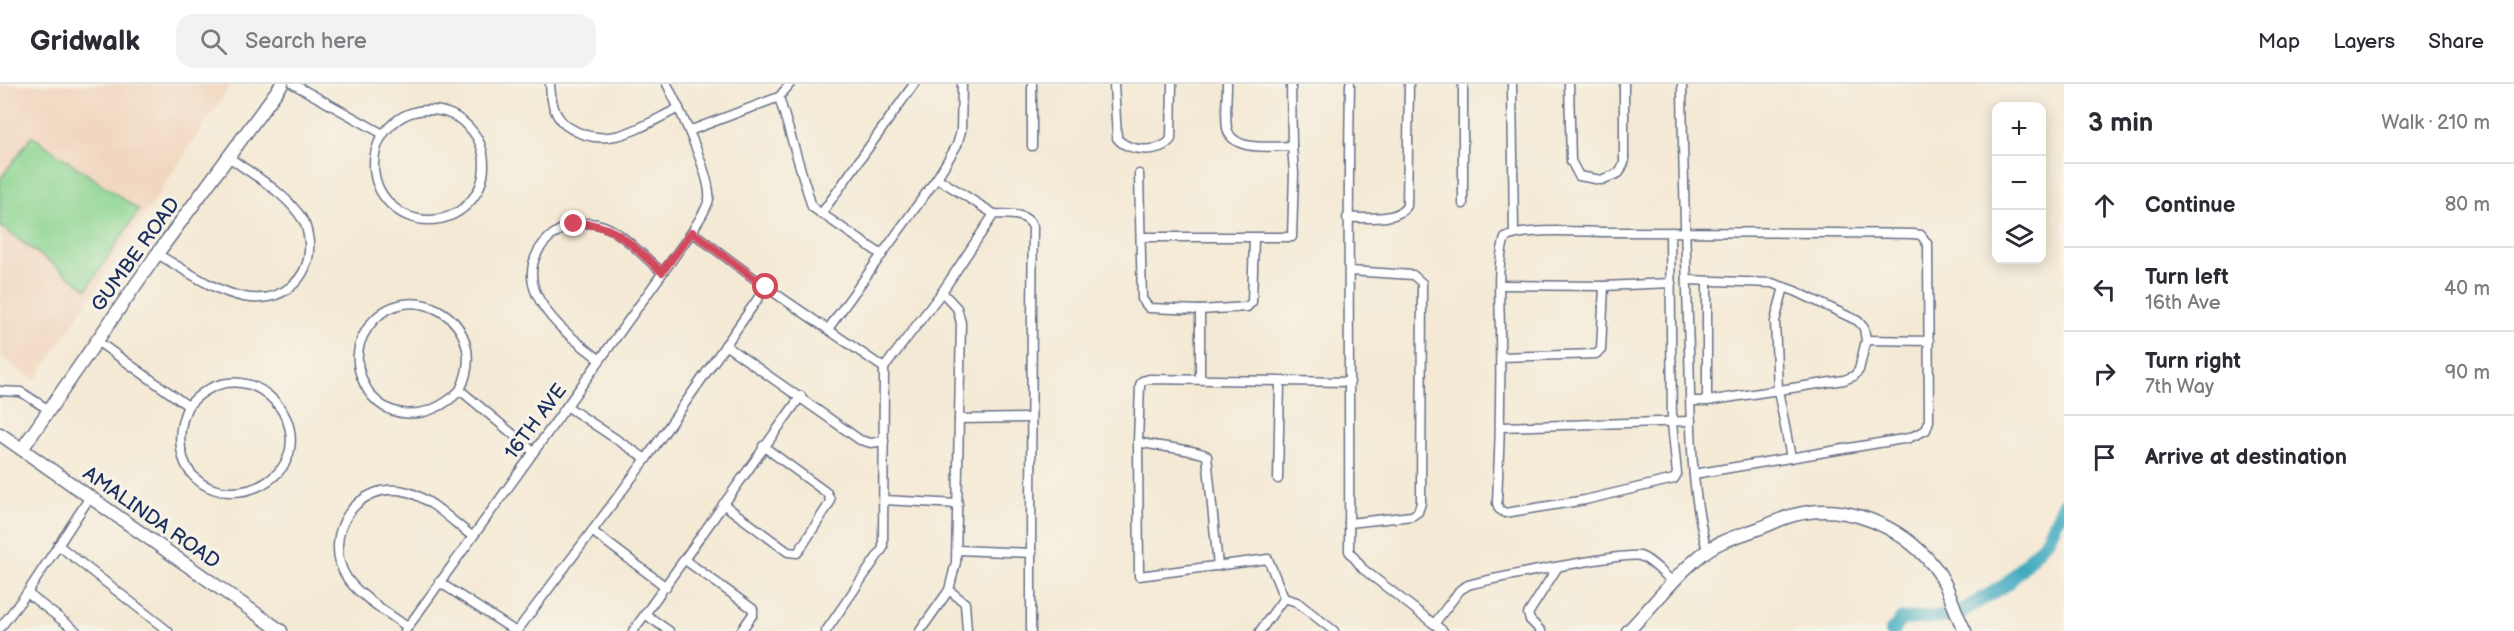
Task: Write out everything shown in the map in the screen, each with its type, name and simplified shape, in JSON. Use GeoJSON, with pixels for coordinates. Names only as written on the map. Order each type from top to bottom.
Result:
{"type":"FeatureCollection","features":[{"type":"Feature","properties":{"kind":"street","name":"GUMBE ROAD"},"geometry":{"type":"LineString","coordinates":[[22,449],[157,254],[230,158],[282,84]]}},
{"type":"Feature","properties":{"kind":"street"},"geometry":{"type":"LineString","coordinates":[[293,84],[382,134]]}},
{"type":"Feature","properties":{"kind":"street"},"geometry":{"type":"LineString","coordinates":[[550,84],[554,111],[565,125],[583,136],[610,138],[629,132],[679,108]]}},
{"type":"Feature","properties":{"kind":"street","name":"16TH AVE"},"geometry":{"type":"LineString","coordinates":[[406,629],[533,451],[568,407],[599,359],[692,232],[706,207],[709,189],[689,131],[667,84]]}},
{"type":"Feature","properties":{"kind":"street"},"geometry":{"type":"LineString","coordinates":[[689,131],[779,97],[790,84]]}},
{"type":"Feature","properties":{"kind":"street"},"geometry":{"type":"LineString","coordinates":[[821,214],[914,84]]}},
{"type":"Feature","properties":{"kind":"street"},"geometry":{"type":"LineString","coordinates":[[828,330],[937,178],[959,139],[962,84]]}},
{"type":"Feature","properties":{"kind":"street"},"geometry":{"type":"LineString","coordinates":[[1032,84],[1032,147]]}},
{"type":"Feature","properties":{"kind":"street"},"geometry":{"type":"LineString","coordinates":[[1114,84],[1117,138],[1127,147],[1140,149],[1160,148],[1171,139],[1172,84]]}},
{"type":"Feature","properties":{"kind":"street"},"geometry":{"type":"LineString","coordinates":[[1227,84],[1227,129],[1230,135],[1241,143],[1251,146],[1292,146]]}},
{"type":"Feature","properties":{"kind":"street"},"geometry":{"type":"LineString","coordinates":[[1141,237],[1292,237],[1294,173],[1291,84]]}},
{"type":"Feature","properties":{"kind":"street"},"geometry":{"type":"LineString","coordinates":[[1350,84],[1347,218],[1350,271],[1349,551],[1352,558],[1443,631]]}},
{"type":"Feature","properties":{"kind":"street"},"geometry":{"type":"LineString","coordinates":[[1347,218],[1393,216],[1404,211],[1407,206],[1409,84]]}},
{"type":"Feature","properties":{"kind":"street"},"geometry":{"type":"LineString","coordinates":[[1463,84],[1463,204]]}},
{"type":"Feature","properties":{"kind":"street"},"geometry":{"type":"LineString","coordinates":[[1512,84],[1514,233]]}},
{"type":"Feature","properties":{"kind":"street"},"geometry":{"type":"LineString","coordinates":[[1569,84],[1573,169],[1579,176],[1601,180],[1619,173],[1624,163],[1624,84]]}},
{"type":"Feature","properties":{"kind":"street"},"geometry":{"type":"LineString","coordinates":[[1682,84],[1684,231],[1691,421],[1694,474],[1700,522],[1707,550]]}},
{"type":"Feature","properties":{"kind":"street"},"geometry":{"type":"LineString","coordinates":[[779,97],[810,201],[815,210],[882,255]]}},
{"type":"Feature","properties":{"kind":"street"},"geometry":{"type":"LineString","coordinates":[[418,110],[440,111],[460,119],[475,135],[484,154],[485,169],[482,183],[475,196],[466,207],[453,215],[440,219],[411,218],[398,211],[387,201],[374,176],[373,161],[382,134],[404,115],[418,110]]}},
{"type":"Feature","properties":{"kind":"street"},"geometry":{"type":"LineString","coordinates":[[157,254],[210,284],[243,297],[258,299],[274,296],[288,290],[300,279],[306,268],[310,251],[305,222],[286,199],[230,158]]}},
{"type":"Feature","properties":{"kind":"street"},"geometry":{"type":"LineString","coordinates":[[1139,174],[1142,299],[1149,308],[1200,310],[1247,307],[1252,302],[1254,238]]}},
{"type":"Feature","properties":{"kind":"street"},"geometry":{"type":"LineString","coordinates":[[937,178],[994,214],[1021,216],[1027,218],[1033,227],[1030,631]]}},
{"type":"Feature","properties":{"kind":"street"},"geometry":{"type":"LineString","coordinates":[[826,631],[880,555],[884,542],[884,368],[942,292],[994,214]]}},
{"type":"Feature","properties":{"kind":"street"},"geometry":{"type":"LineString","coordinates":[[599,359],[561,329],[543,307],[535,291],[533,266],[535,255],[543,243],[553,233],[574,224],[587,223],[604,226],[616,232],[662,272]]}},
{"type":"Feature","properties":{"kind":"street"},"geometry":{"type":"LineString","coordinates":[[1670,232],[1672,423],[1677,474],[1674,479],[1585,500],[1505,513],[1499,509],[1497,503],[1501,428],[1500,285],[1502,247],[1505,238],[1514,233],[1684,231],[1921,235],[1926,239],[1929,253],[1929,421],[1926,430],[1909,438],[1694,474]]}},
{"type":"Feature","properties":{"kind":"street"},"geometry":{"type":"LineString","coordinates":[[692,232],[766,287],[884,368]]}},
{"type":"Feature","properties":{"kind":"street"},"geometry":{"type":"LineString","coordinates":[[1349,523],[1412,516],[1418,512],[1421,503],[1422,283],[1413,275],[1350,271]]}},
{"type":"Feature","properties":{"kind":"street"},"geometry":{"type":"LineString","coordinates":[[1687,280],[1772,283],[1784,287],[1858,321],[1864,328],[1866,340],[1859,370],[1854,376],[1844,380],[1707,401],[1691,401]]}},
{"type":"Feature","properties":{"kind":"street"},"geometry":{"type":"LineString","coordinates":[[1707,281],[1707,401]]}},
{"type":"Feature","properties":{"kind":"street"},"geometry":{"type":"LineString","coordinates":[[1500,285],[1604,286],[1671,283]]}},
{"type":"Feature","properties":{"kind":"street"},"geometry":{"type":"LineString","coordinates":[[1501,357],[1596,354],[1601,351],[1604,286]]}},
{"type":"Feature","properties":{"kind":"street"},"geometry":{"type":"LineString","coordinates":[[439,582],[516,631],[646,459],[766,287]]}},
{"type":"Feature","properties":{"kind":"street"},"geometry":{"type":"LineString","coordinates":[[1784,287],[1775,321],[1778,390],[1791,458]]}},
{"type":"Feature","properties":{"kind":"street"},"geometry":{"type":"LineString","coordinates":[[920,631],[949,590],[956,571],[960,314],[942,292]]}},
{"type":"Feature","properties":{"kind":"street"},"geometry":{"type":"LineString","coordinates":[[403,304],[424,305],[444,313],[464,334],[468,348],[469,362],[460,390],[438,408],[424,413],[410,414],[382,405],[363,383],[358,369],[360,340],[377,317],[403,304]]}},
{"type":"Feature","properties":{"kind":"street"},"geometry":{"type":"LineString","coordinates":[[1200,310],[1200,378]]}},
{"type":"Feature","properties":{"kind":"street"},"geometry":{"type":"LineString","coordinates":[[1866,340],[1929,341]]}},
{"type":"Feature","properties":{"kind":"street"},"geometry":{"type":"LineString","coordinates":[[97,341],[188,406]]}},
{"type":"Feature","properties":{"kind":"street"},"geometry":{"type":"LineString","coordinates":[[725,345],[801,396],[860,440],[871,444],[884,441]]}},
{"type":"Feature","properties":{"kind":"street"},"geometry":{"type":"LineString","coordinates":[[1284,598],[1268,559],[1139,576],[1138,442],[1142,381],[1200,378],[1280,382],[1350,382]]}},
{"type":"Feature","properties":{"kind":"street"},"geometry":{"type":"LineString","coordinates":[[238,382],[266,391],[285,413],[289,427],[290,441],[281,468],[265,483],[245,492],[224,491],[203,483],[192,474],[184,462],[180,448],[180,426],[188,406],[210,387],[224,383],[238,382]]}},
{"type":"Feature","properties":{"kind":"street"},"geometry":{"type":"LineString","coordinates":[[1278,478],[1280,382]]}},
{"type":"Feature","properties":{"kind":"street"},"geometry":{"type":"LineString","coordinates":[[460,390],[533,451]]}},
{"type":"Feature","properties":{"kind":"street"},"geometry":{"type":"LineString","coordinates":[[0,391],[21,392],[49,410]]}},
{"type":"Feature","properties":{"kind":"street"},"geometry":{"type":"LineString","coordinates":[[633,631],[763,446],[801,396]]}},
{"type":"Feature","properties":{"kind":"street"},"geometry":{"type":"LineString","coordinates":[[568,407],[646,459]]}},
{"type":"Feature","properties":{"kind":"street"},"geometry":{"type":"LineString","coordinates":[[959,419],[1030,418]]}},
{"type":"Feature","properties":{"kind":"street"},"geometry":{"type":"LineString","coordinates":[[1501,428],[1691,421]]}},
{"type":"Feature","properties":{"kind":"street","name":"AMALINDA ROAD"},"geometry":{"type":"LineString","coordinates":[[0,434],[281,631]]}},
{"type":"Feature","properties":{"kind":"street"},"geometry":{"type":"LineString","coordinates":[[1138,442],[1164,448],[1200,451],[1207,456],[1218,566]]}},
{"type":"Feature","properties":{"kind":"street"},"geometry":{"type":"LineString","coordinates":[[723,504],[788,552],[797,553],[799,551],[830,499],[827,493],[763,446]]}},
{"type":"Feature","properties":{"kind":"street"},"geometry":{"type":"LineString","coordinates":[[406,629],[349,581],[341,568],[337,553],[337,537],[350,509],[362,499],[376,492],[392,490],[407,492],[422,498],[472,536]]}},
{"type":"Feature","properties":{"kind":"street"},"geometry":{"type":"LineString","coordinates":[[0,628],[27,593],[90,496]]}},
{"type":"Feature","properties":{"kind":"street"},"geometry":{"type":"LineString","coordinates":[[884,500],[958,504]]}},
{"type":"Feature","properties":{"kind":"street"},"geometry":{"type":"LineString","coordinates":[[1631,630],[1673,582],[1707,550],[1734,537],[1795,515],[1823,511],[1860,516],[1888,527],[1913,542],[1935,567],[1949,592],[1963,629]]}},
{"type":"Feature","properties":{"kind":"street"},"geometry":{"type":"LineString","coordinates":[[592,531],[666,587]]}},
{"type":"Feature","properties":{"kind":"street"},"geometry":{"type":"LineString","coordinates":[[58,545],[168,631]]}},
{"type":"Feature","properties":{"kind":"street"},"geometry":{"type":"LineString","coordinates":[[957,550],[1032,554]]}},
{"type":"Feature","properties":{"kind":"street"},"geometry":{"type":"LineString","coordinates":[[1434,624],[1460,590],[1468,585],[1557,568],[1631,555],[1647,560],[1673,582]]}},
{"type":"Feature","properties":{"kind":"street"},"geometry":{"type":"LineString","coordinates":[[685,560],[753,609],[753,614],[741,631]]}},
{"type":"Feature","properties":{"kind":"street"},"geometry":{"type":"LineString","coordinates":[[1541,631],[1530,620],[1528,614],[1557,568]]}},
{"type":"Feature","properties":{"kind":"street"},"geometry":{"type":"LineString","coordinates":[[949,590],[965,603],[967,631]]}},
{"type":"Feature","properties":{"kind":"street"},"geometry":{"type":"LineString","coordinates":[[27,593],[76,631]]}},
{"type":"Feature","properties":{"kind":"street"},"geometry":{"type":"LineString","coordinates":[[1260,631],[1284,598]]}},
{"type":"Feature","properties":{"kind":"street"},"geometry":{"type":"LineString","coordinates":[[1284,598],[1297,602],[1334,631]]}},
{"type":"Feature","properties":{"kind":"street"},"geometry":{"type":"LineString","coordinates":[[645,614],[669,631]]}},
{"type":"Feature","properties":{"kind":"shaded area"},"geometry":{"type":"Polygon","coordinates":[[[0,84],[231,84],[35,381],[0,356],[0,84]]]}},
{"type":"Feature","properties":{"kind":"green space"},"geometry":{"type":"Polygon","coordinates":[[[32,136],[139,210],[87,289],[0,226],[0,179],[32,136]]]}},
{"type":"Feature","properties":{"kind":"waterway"},"geometry":{"type":"LineString","coordinates":[[1892,631],[1902,619],[1954,616],[2007,584],[2048,539],[2064,504]]}},
{"type":"Feature","properties":{"kind":"route"},"geometry":{"type":"LineString","coordinates":[[574,224],[587,223],[604,226],[616,232],[662,272],[692,232],[766,287]]}}]}
